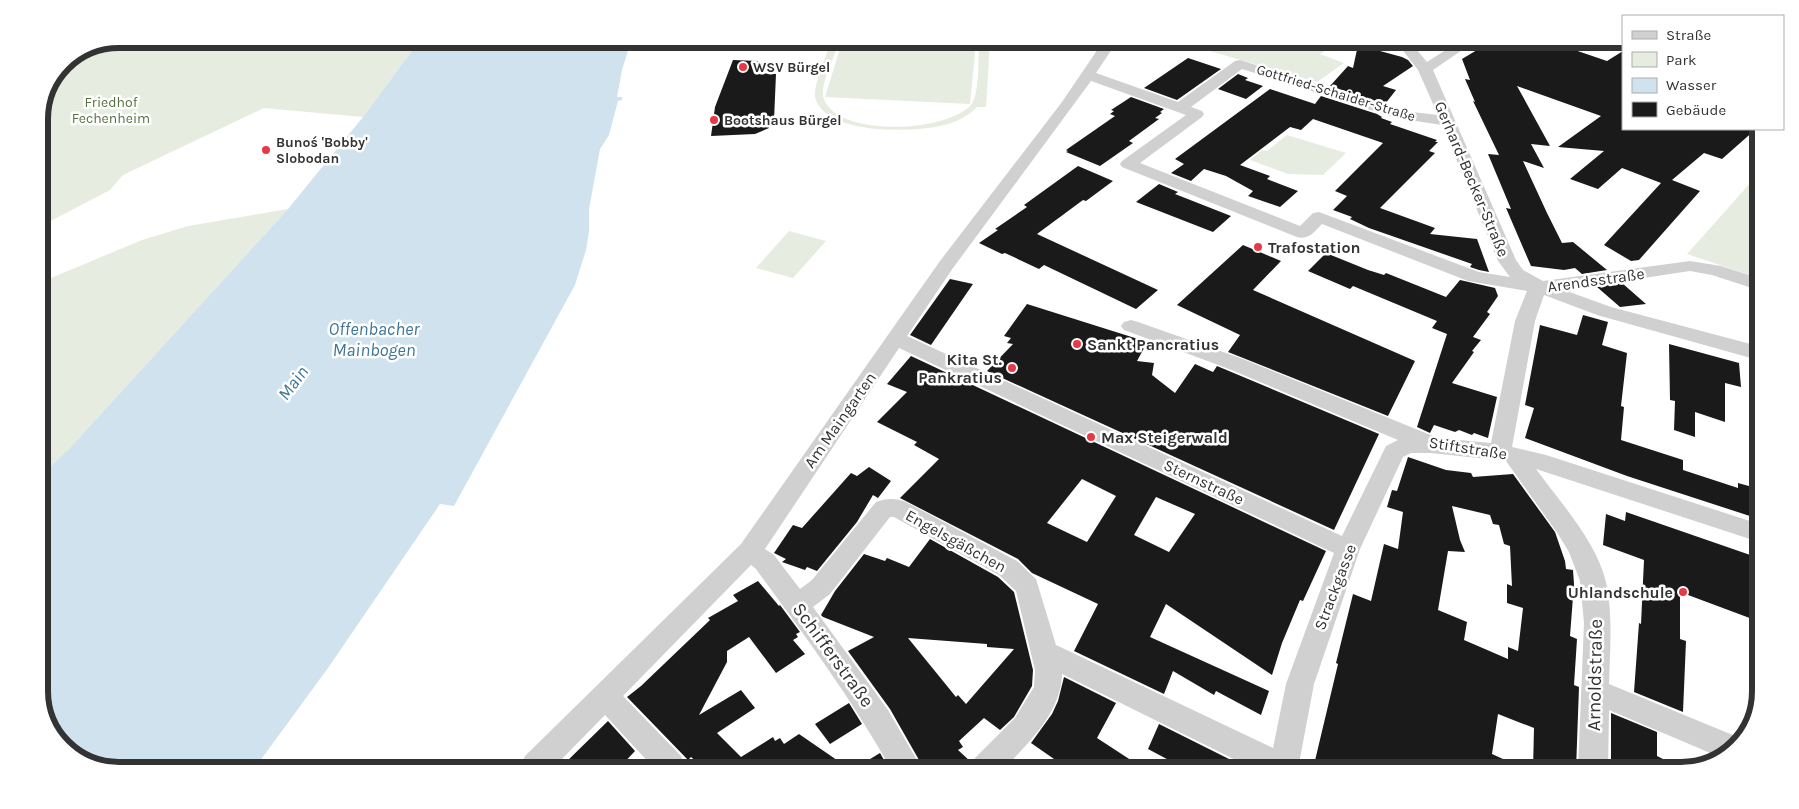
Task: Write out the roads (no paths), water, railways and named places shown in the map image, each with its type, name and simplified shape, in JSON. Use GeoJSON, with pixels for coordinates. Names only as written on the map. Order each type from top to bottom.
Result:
{"type":"FeatureCollection","features":[{"type":"Feature","properties":{"kind":"street","name":"Am Maingarten"},"geometry":{"type":"LineString","coordinates":[[539,762],[750,551],[946,265],[1088,75],[1106,48]]}},
{"type":"Feature","properties":{"kind":"street","name":"Gerhard-Becker-Straße"},"geometry":{"type":"LineString","coordinates":[[1408,48],[1425,69],[1507,261],[1517,274],[1539,287]]}},
{"type":"Feature","properties":{"kind":"street"},"geometry":{"type":"LineString","coordinates":[[1425,69],[1458,48]]}},
{"type":"Feature","properties":{"kind":"street","name":"Gottfried-Schaider-Straße"},"geometry":{"type":"LineString","coordinates":[[1180,108],[1240,64],[1401,115],[1447,121]]}},
{"type":"Feature","properties":{"kind":"street"},"geometry":{"type":"LineString","coordinates":[[1088,75],[1197,114],[1128,164],[1303,233],[1319,217],[1475,277],[1539,287],[1532,299],[1525,322],[1507,453]]}},
{"type":"Feature","properties":{"kind":"street","name":"Arendsstraße"},"geometry":{"type":"LineString","coordinates":[[1539,287],[1690,266],[1715,270],[1751,282]]}},
{"type":"Feature","properties":{"kind":"street","name":"Arendsstraße"},"geometry":{"type":"LineString","coordinates":[[1539,287],[1604,311],[1751,351]]}},
{"type":"Feature","properties":{"kind":"street","name":"Stiftstraße"},"geometry":{"type":"LineString","coordinates":[[1131,326],[1236,364],[1435,446],[1507,453],[1564,468],[1751,530]]}},
{"type":"Feature","properties":{"kind":"street","name":"Sternstraße"},"geometry":{"type":"LineString","coordinates":[[896,339],[1348,548]]}},
{"type":"Feature","properties":{"kind":"street","name":"Strackgasse"},"geometry":{"type":"LineString","coordinates":[[1284,762],[1300,684],[1348,548],[1394,452],[1407,445],[1435,446]]}},
{"type":"Feature","properties":{"kind":"street","name":"Arnoldstraße"},"geometry":{"type":"LineString","coordinates":[[1507,453],[1566,527],[1588,568],[1596,599],[1593,762]]}},
{"type":"Feature","properties":{"kind":"street","name":"Engelsgäßchen"},"geometry":{"type":"LineString","coordinates":[[797,606],[821,587],[884,508],[898,508],[987,556],[1020,578],[1027,586],[1049,670],[1048,686],[1041,703],[1025,727],[991,762]]}},
{"type":"Feature","properties":{"kind":"street","name":"Schifferstraße"},"geometry":{"type":"LineString","coordinates":[[750,551],[765,562],[797,606],[878,719],[903,762]]}},
{"type":"Feature","properties":{"kind":"street"},"geometry":{"type":"LineString","coordinates":[[1044,652],[1269,762]]}},
{"type":"Feature","properties":{"kind":"street"},"geometry":{"type":"LineString","coordinates":[[1594,691],[1725,745]]}},
{"type":"Feature","properties":{"kind":"street"},"geometry":{"type":"LineString","coordinates":[[605,696],[667,762]]}},
{"type":"Feature","properties":{"kind":"water","name":"Offenbacher Mainbogen"},"geometry":{"type":"Polygon","coordinates":[[[414,48],[629,48],[617,97],[622,97],[622,100],[618,101],[609,135],[600,149],[589,209],[589,231],[586,250],[575,285],[454,506],[440,504],[328,668],[259,762],[119,762],[92,756],[68,741],[57,726],[50,709],[48,695],[48,469],[69,449],[288,209],[363,117],[414,48]]]}},
{"type":"Feature","properties":{"kind":"place","name":"WSV Bürgel"},"geometry":{"type":"Point","coordinates":[743,67]}},
{"type":"Feature","properties":{"kind":"place","name":"Bootshaus Bürgel"},"geometry":{"type":"Point","coordinates":[714,120]}},
{"type":"Feature","properties":{"kind":"place","name":"Bunoś 'Bobby' Slobodan"},"geometry":{"type":"Point","coordinates":[266,150]}},
{"type":"Feature","properties":{"kind":"place","name":"Trafostation"},"geometry":{"type":"Point","coordinates":[1258,247]}},
{"type":"Feature","properties":{"kind":"place","name":"Sankt Pancratius"},"geometry":{"type":"Point","coordinates":[1077,344]}},
{"type":"Feature","properties":{"kind":"place","name":"Kita St. Pankratius"},"geometry":{"type":"Point","coordinates":[1012,368]}},
{"type":"Feature","properties":{"kind":"place","name":"Max Steigerwald"},"geometry":{"type":"Point","coordinates":[1091,437]}},
{"type":"Feature","properties":{"kind":"place","name":"Uhlandschule"},"geometry":{"type":"Point","coordinates":[1683,592]}},
{"type":"Feature","properties":{"kind":"park label","name":"Friedhof Fechenheim"},"geometry":{"type":"Point","coordinates":[111,110]}},
{"type":"Feature","properties":{"kind":"water label","name":"Main"},"geometry":{"type":"Point","coordinates":[293,383]}}]}
